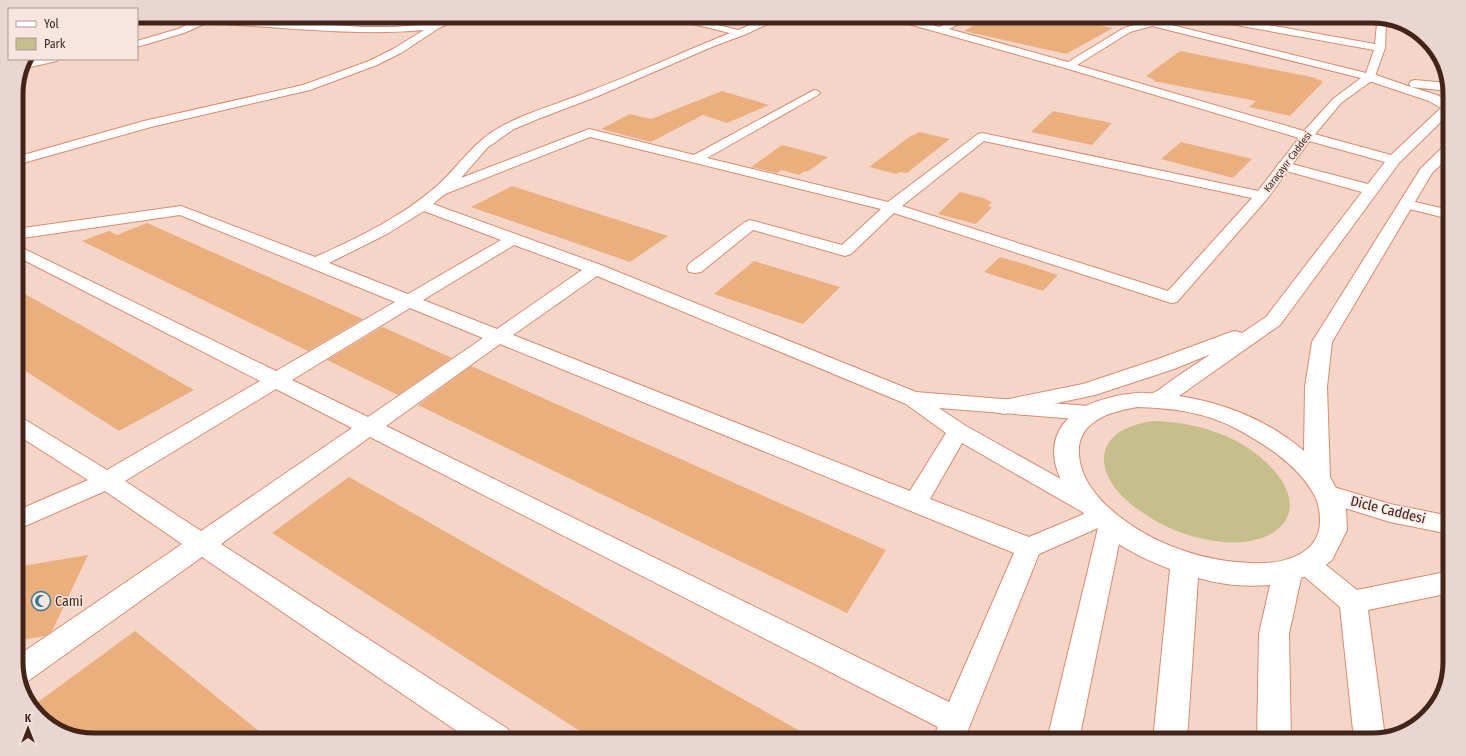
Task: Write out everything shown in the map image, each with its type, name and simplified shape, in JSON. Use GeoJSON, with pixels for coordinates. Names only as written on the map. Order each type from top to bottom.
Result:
{"type":"FeatureCollection","features":[{"type":"Feature","properties":{"kind":"street"},"geometry":{"type":"LineString","coordinates":[[138,44],[170,35],[196,23]]}},
{"type":"Feature","properties":{"kind":"street"},"geometry":{"type":"LineString","coordinates":[[245,23],[372,31],[422,23]]}},
{"type":"Feature","properties":{"kind":"street"},"geometry":{"type":"LineString","coordinates":[[23,159],[148,124],[306,88],[373,63],[397,51],[414,40],[433,23]]}},
{"type":"Feature","properties":{"kind":"street"},"geometry":{"type":"LineString","coordinates":[[700,23],[741,33]]}},
{"type":"Feature","properties":{"kind":"street"},"geometry":{"type":"LineString","coordinates":[[316,263],[381,232],[421,205],[440,191],[462,170],[486,142],[508,128],[539,114],[592,94],[667,61],[765,23]]}},
{"type":"Feature","properties":{"kind":"street"},"geometry":{"type":"LineString","coordinates":[[915,23],[1394,160]]}},
{"type":"Feature","properties":{"kind":"street"},"geometry":{"type":"LineString","coordinates":[[940,30],[956,23]]}},
{"type":"Feature","properties":{"kind":"street"},"geometry":{"type":"LineString","coordinates":[[1069,66],[1127,30],[1153,23],[1370,77],[1433,98],[1443,104]]}},
{"type":"Feature","properties":{"kind":"street"},"geometry":{"type":"LineString","coordinates":[[1242,23],[1380,48]]}},
{"type":"Feature","properties":{"kind":"street"},"geometry":{"type":"LineString","coordinates":[[1370,77],[1380,48],[1382,24]]}},
{"type":"Feature","properties":{"kind":"street"},"geometry":{"type":"LineString","coordinates":[[372,31],[375,34],[414,40]]}},
{"type":"Feature","properties":{"kind":"street"},"geometry":{"type":"LineString","coordinates":[[30,64],[49,60]]}},
{"type":"Feature","properties":{"kind":"street"},"geometry":{"type":"LineString","coordinates":[[1370,77],[1413,84],[1443,86]]}},
{"type":"Feature","properties":{"kind":"street","name":"Karaçayır Caddesi"},"geometry":{"type":"LineString","coordinates":[[891,207],[1171,298],[1262,196],[1307,136],[1337,101],[1370,77]]}},
{"type":"Feature","properties":{"kind":"street"},"geometry":{"type":"LineString","coordinates":[[696,159],[814,93]]}},
{"type":"Feature","properties":{"kind":"street"},"geometry":{"type":"LineString","coordinates":[[1158,400],[1273,321],[1394,160],[1443,113]]}},
{"type":"Feature","properties":{"kind":"street"},"geometry":{"type":"LineString","coordinates":[[440,191],[589,133],[891,207]]}},
{"type":"Feature","properties":{"kind":"street"},"geometry":{"type":"LineString","coordinates":[[695,268],[750,225],[845,251],[891,207],[982,137],[1262,196]]}},
{"type":"Feature","properties":{"kind":"street"},"geometry":{"type":"LineString","coordinates":[[1322,486],[1316,387],[1322,342],[1426,171],[1443,155]]}},
{"type":"Feature","properties":{"kind":"street"},"geometry":{"type":"LineString","coordinates":[[1284,166],[1372,190]]}},
{"type":"Feature","properties":{"kind":"street"},"geometry":{"type":"LineString","coordinates":[[1406,204],[1443,214]]}},
{"type":"Feature","properties":{"kind":"street"},"geometry":{"type":"LineString","coordinates":[[421,205],[595,270],[913,399],[958,431],[1103,516],[1133,539],[1158,552],[1185,563],[1212,570],[1239,574],[1265,574],[1297,567],[1321,554],[1330,541],[1334,526],[1333,511],[1322,486],[1303,462],[1286,448],[1267,435],[1224,414],[1179,402],[1158,400],[1118,402],[1102,406],[1088,413],[1077,422],[1070,433],[1066,446],[1066,461],[1071,476],[1080,492],[1103,516]]}},
{"type":"Feature","properties":{"kind":"street"},"geometry":{"type":"LineString","coordinates":[[23,233],[181,210],[1029,548]]}},
{"type":"Feature","properties":{"kind":"street"},"geometry":{"type":"LineString","coordinates":[[23,518],[107,481],[513,239]]}},
{"type":"Feature","properties":{"kind":"street"},"geometry":{"type":"LineString","coordinates":[[23,254],[370,427],[952,730],[1029,548],[1103,516]]}},
{"type":"Feature","properties":{"kind":"street"},"geometry":{"type":"LineString","coordinates":[[23,668],[595,270]]}},
{"type":"Feature","properties":{"kind":"street"},"geometry":{"type":"LineString","coordinates":[[1004,407],[1087,390],[1166,364],[1273,321]]}},
{"type":"Feature","properties":{"kind":"street"},"geometry":{"type":"LineString","coordinates":[[913,399],[1088,413]]}},
{"type":"Feature","properties":{"kind":"street"},"geometry":{"type":"LineString","coordinates":[[23,428],[107,481],[486,733]]}},
{"type":"Feature","properties":{"kind":"street"},"geometry":{"type":"LineString","coordinates":[[915,503],[958,431]]}},
{"type":"Feature","properties":{"kind":"street","name":"Dicle Caddesi"},"geometry":{"type":"LineString","coordinates":[[1322,486],[1390,512],[1443,523]]}},
{"type":"Feature","properties":{"kind":"street"},"geometry":{"type":"LineString","coordinates":[[1064,733],[1103,516]]}},
{"type":"Feature","properties":{"kind":"street"},"geometry":{"type":"LineString","coordinates":[[1171,733],[1185,563]]}},
{"type":"Feature","properties":{"kind":"street"},"geometry":{"type":"LineString","coordinates":[[1297,567],[1353,602],[1443,583]]}},
{"type":"Feature","properties":{"kind":"street"},"geometry":{"type":"LineString","coordinates":[[1274,733],[1274,634],[1297,567]]}},
{"type":"Feature","properties":{"kind":"street"},"geometry":{"type":"LineString","coordinates":[[1353,602],[1369,733]]}},
{"type":"Feature","properties":{"kind":"green space"},"geometry":{"type":"Polygon","coordinates":[[[1153,421],[1185,424],[1216,432],[1246,446],[1259,456],[1271,467],[1284,484],[1289,499],[1289,513],[1283,524],[1273,533],[1259,539],[1242,542],[1211,541],[1178,532],[1139,510],[1123,497],[1112,484],[1106,470],[1104,457],[1108,445],[1117,434],[1132,426],[1153,421]]]}},
{"type":"Feature","properties":{"kind":"building"},"geometry":{"type":"Polygon","coordinates":[[[977,23],[1086,23],[1113,28],[1066,54],[964,31],[977,23]]]}},
{"type":"Feature","properties":{"kind":"building"},"geometry":{"type":"Polygon","coordinates":[[[1180,51],[1316,78],[1315,79],[1322,80],[1320,81],[1323,82],[1290,116],[1249,107],[1256,101],[1153,81],[1155,80],[1146,76],[1180,51]]]}},
{"type":"Feature","properties":{"kind":"building"},"geometry":{"type":"Polygon","coordinates":[[[722,91],[769,105],[727,123],[703,115],[651,142],[601,129],[630,114],[651,119],[722,91]]]}},
{"type":"Feature","properties":{"kind":"building"},"geometry":{"type":"Polygon","coordinates":[[[1053,111],[1112,123],[1092,145],[1031,132],[1053,111]]]}},
{"type":"Feature","properties":{"kind":"building"},"geometry":{"type":"Polygon","coordinates":[[[919,132],[950,139],[907,173],[900,172],[896,174],[869,167],[912,135],[919,132]]]}},
{"type":"Feature","properties":{"kind":"building"},"geometry":{"type":"Polygon","coordinates":[[[1181,142],[1252,159],[1233,178],[1161,159],[1181,142]]]}},
{"type":"Feature","properties":{"kind":"building"},"geometry":{"type":"Polygon","coordinates":[[[782,145],[828,157],[807,172],[805,171],[799,175],[782,170],[777,173],[751,167],[782,145]]]}},
{"type":"Feature","properties":{"kind":"building"},"geometry":{"type":"Polygon","coordinates":[[[512,186],[668,236],[630,262],[471,207],[512,186]]]}},
{"type":"Feature","properties":{"kind":"building"},"geometry":{"type":"Polygon","coordinates":[[[960,192],[987,199],[986,200],[992,202],[988,206],[992,207],[976,224],[938,214],[960,192]]]}},
{"type":"Feature","properties":{"kind":"building"},"geometry":{"type":"Polygon","coordinates":[[[147,223],[363,319],[308,351],[82,241],[109,231],[117,235],[147,223]]]}},
{"type":"Feature","properties":{"kind":"building"},"geometry":{"type":"Polygon","coordinates":[[[1000,257],[1058,275],[1043,291],[984,272],[1000,257]]]}},
{"type":"Feature","properties":{"kind":"building"},"geometry":{"type":"Polygon","coordinates":[[[754,261],[840,287],[803,324],[714,294],[754,261]]]}},
{"type":"Feature","properties":{"kind":"building"},"geometry":{"type":"Polygon","coordinates":[[[23,293],[194,390],[119,431],[23,369],[23,293]]]}},
{"type":"Feature","properties":{"kind":"building"},"geometry":{"type":"Polygon","coordinates":[[[382,327],[452,358],[398,395],[327,360],[382,327]]]}},
{"type":"Feature","properties":{"kind":"building"},"geometry":{"type":"Polygon","coordinates":[[[471,366],[886,550],[847,613],[418,405],[471,366]]]}},
{"type":"Feature","properties":{"kind":"building"},"geometry":{"type":"Polygon","coordinates":[[[349,477],[804,733],[583,733],[272,533],[349,477]]]}},
{"type":"Feature","properties":{"kind":"building","name":"Cami"},"geometry":{"type":"Polygon","coordinates":[[[88,555],[52,631],[45,636],[23,640],[23,566],[88,555]]]}},
{"type":"Feature","properties":{"kind":"building"},"geometry":{"type":"Polygon","coordinates":[[[135,631],[261,733],[94,733],[76,731],[63,726],[48,716],[48,708],[40,708],[36,703],[135,631]]]}},
{"type":"Feature","properties":{"kind":"place","name":"Cami"},"geometry":{"type":"Point","coordinates":[41,601]}}]}
